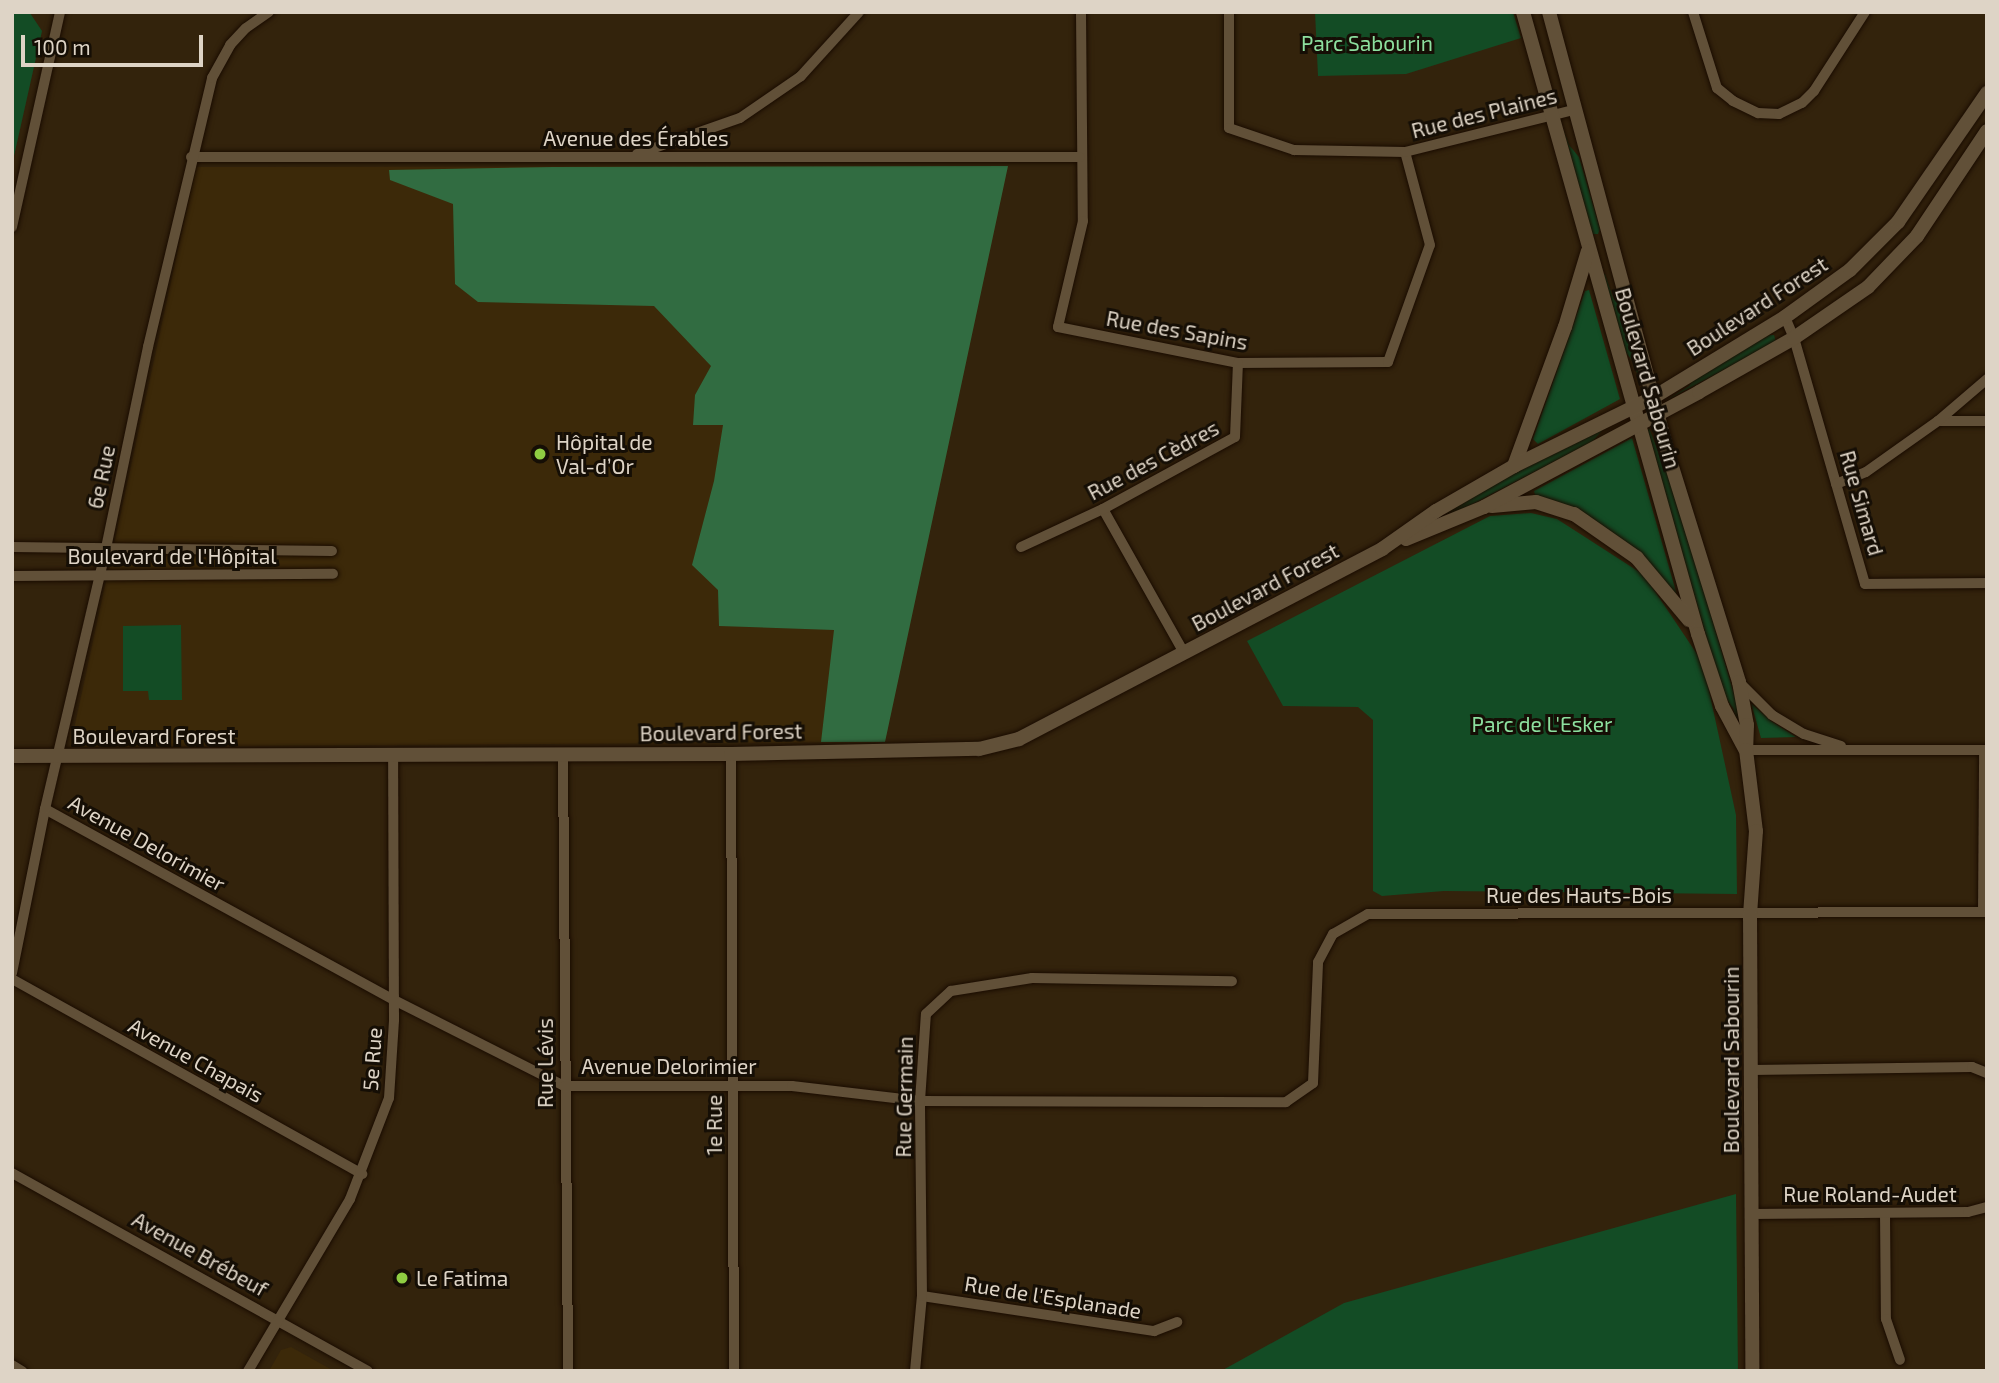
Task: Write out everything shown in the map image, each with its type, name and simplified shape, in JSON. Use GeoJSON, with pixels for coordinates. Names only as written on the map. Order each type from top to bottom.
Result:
{"type":"FeatureCollection","features":[{"type":"Feature","properties":{"kind":"street"},"geometry":{"type":"LineString","coordinates":[[12,226],[60,12]]}},
{"type":"Feature","properties":{"kind":"street","name":"6e Rue"},"geometry":{"type":"LineString","coordinates":[[12,973],[45,809],[100,575],[191,157],[212,78],[220,59],[246,28],[269,12]]}},
{"type":"Feature","properties":{"kind":"street"},"geometry":{"type":"LineString","coordinates":[[628,157],[740,118],[801,76],[859,12]]}},
{"type":"Feature","properties":{"kind":"street","name":"Rue des Sapins"},"geometry":{"type":"LineString","coordinates":[[1081,12],[1080,157],[1083,221],[1058,327],[1238,363],[1388,362],[1430,245],[1405,152]]}},
{"type":"Feature","properties":{"kind":"street","name":"Rue des Plaines"},"geometry":{"type":"LineString","coordinates":[[1229,12],[1229,128],[1294,150],[1405,152],[1573,110]]}},
{"type":"Feature","properties":{"kind":"street","name":"Boulevard Sabourin"},"geometry":{"type":"LineString","coordinates":[[1522,12],[1636,406],[1698,634],[1722,706],[1746,750]]}},
{"type":"Feature","properties":{"kind":"street","name":"Boulevard Sabourin"},"geometry":{"type":"LineString","coordinates":[[1549,12],[1573,110],[1657,415],[1739,682],[1748,726],[1746,750],[1756,831],[1750,914],[1752,1371]]}},
{"type":"Feature","properties":{"kind":"street"},"geometry":{"type":"LineString","coordinates":[[1693,12],[1717,88],[1733,101],[1758,113],[1779,114],[1802,103],[1814,91],[1866,12]]}},
{"type":"Feature","properties":{"kind":"street","name":"Boulevard Forest"},"geometry":{"type":"LineString","coordinates":[[1382,549],[1437,511],[1514,466],[1654,397],[1785,317],[1850,270],[1898,222],[1987,93]]}},
{"type":"Feature","properties":{"kind":"street","name":"Boulevard Forest"},"geometry":{"type":"LineString","coordinates":[[12,756],[731,754],[979,749],[1019,739],[1382,549],[1484,507],[1794,338],[1868,288],[1917,236],[1987,131]]}},
{"type":"Feature","properties":{"kind":"street","name":"Avenue des Érables"},"geometry":{"type":"LineString","coordinates":[[191,157],[1080,157]]}},
{"type":"Feature","properties":{"kind":"street"},"geometry":{"type":"LineString","coordinates":[[1514,466],[1566,327],[1589,250]]}},
{"type":"Feature","properties":{"kind":"street","name":"Rue Simard"},"geometry":{"type":"LineString","coordinates":[[1785,317],[1794,338],[1865,584],[1987,583]]}},
{"type":"Feature","properties":{"kind":"street","name":"Rue des Cèdres"},"geometry":{"type":"LineString","coordinates":[[1021,547],[1103,509],[1235,437],[1238,363]]}},
{"type":"Feature","properties":{"kind":"street"},"geometry":{"type":"LineString","coordinates":[[1836,484],[1866,472],[1938,421],[1987,379]]}},
{"type":"Feature","properties":{"kind":"street"},"geometry":{"type":"LineString","coordinates":[[1938,421],[1987,422]]}},
{"type":"Feature","properties":{"kind":"street"},"geometry":{"type":"LineString","coordinates":[[1484,507],[1536,502],[1574,514],[1637,558],[1680,606],[1698,634]]}},
{"type":"Feature","properties":{"kind":"street"},"geometry":{"type":"LineString","coordinates":[[1103,509],[1184,653]]}},
{"type":"Feature","properties":{"kind":"street","name":"Boulevard de l'Hôpital"},"geometry":{"type":"LineString","coordinates":[[12,547],[332,551]]}},
{"type":"Feature","properties":{"kind":"street","name":"Boulevard de l'Hôpital"},"geometry":{"type":"LineString","coordinates":[[12,576],[333,574]]}},
{"type":"Feature","properties":{"kind":"street"},"geometry":{"type":"LineString","coordinates":[[1739,682],[1772,715],[1804,734],[1859,750]]}},
{"type":"Feature","properties":{"kind":"street"},"geometry":{"type":"LineString","coordinates":[[1746,750],[1985,750]]}},
{"type":"Feature","properties":{"kind":"street","name":"Rue des Hauts-Bois"},"geometry":{"type":"LineString","coordinates":[[1313,1083],[1318,962],[1333,934],[1368,914],[1985,912],[1985,750]]}},
{"type":"Feature","properties":{"kind":"street","name":"1e Rue"},"geometry":{"type":"LineString","coordinates":[[731,754],[734,1371]]}},
{"type":"Feature","properties":{"kind":"street","name":"Rue Lévis"},"geometry":{"type":"LineString","coordinates":[[563,755],[568,1371]]}},
{"type":"Feature","properties":{"kind":"street","name":"5e Rue"},"geometry":{"type":"LineString","coordinates":[[248,1371],[362,1174],[389,1098],[394,1000],[393,757]]}},
{"type":"Feature","properties":{"kind":"street","name":"Avenue Delorimier"},"geometry":{"type":"LineString","coordinates":[[45,809],[394,1000],[564,1086],[792,1086],[920,1101],[1286,1102],[1313,1083]]}},
{"type":"Feature","properties":{"kind":"street","name":"Rue Germain"},"geometry":{"type":"LineString","coordinates":[[915,1371],[922,1296],[920,1101],[926,1014],[951,991],[1032,978],[1232,981]]}},
{"type":"Feature","properties":{"kind":"street","name":"Avenue Chapais"},"geometry":{"type":"LineString","coordinates":[[12,979],[362,1174]]}},
{"type":"Feature","properties":{"kind":"street"},"geometry":{"type":"LineString","coordinates":[[1752,1070],[1972,1067],[1987,1073]]}},
{"type":"Feature","properties":{"kind":"street","name":"Avenue Brébeuf"},"geometry":{"type":"LineString","coordinates":[[12,1173],[368,1371]]}},
{"type":"Feature","properties":{"kind":"street","name":"Rue Roland-Audet"},"geometry":{"type":"LineString","coordinates":[[1752,1214],[1968,1212],[1987,1207]]}},
{"type":"Feature","properties":{"kind":"street"},"geometry":{"type":"LineString","coordinates":[[1885,1213],[1886,1319],[1900,1360]]}},
{"type":"Feature","properties":{"kind":"street","name":"Rue de l'Esplanade"},"geometry":{"type":"LineString","coordinates":[[922,1296],[1154,1331],[1177,1322]]}},
{"type":"Feature","properties":{"kind":"street"},"geometry":{"type":"LineString","coordinates":[[12,1365],[22,1371]]}},
{"type":"Feature","properties":{"kind":"shaded area","name":"Hôpital de Val-d’Or"},"geometry":{"type":"Polygon","coordinates":[[[1008,166],[885,742],[70,747],[196,167],[1008,166]]]}},
{"type":"Feature","properties":{"kind":"shaded area"},"geometry":{"type":"Polygon","coordinates":[[[291,1347],[334,1371],[269,1371],[281,1350],[291,1347]]]}},
{"type":"Feature","properties":{"kind":"green space","name":"Parc Sabourin"},"geometry":{"type":"Polygon","coordinates":[[[1315,12],[1513,12],[1521,38],[1406,74],[1318,76],[1315,12]]]}},
{"type":"Feature","properties":{"kind":"green space"},"geometry":{"type":"Polygon","coordinates":[[[12,13],[30,13],[42,31],[12,165],[12,13]]]}},
{"type":"Feature","properties":{"kind":"green space"},"geometry":{"type":"Polygon","coordinates":[[[1563,128],[1569,145],[1579,157],[1600,229],[1598,234],[1592,234],[1563,128]]]}},
{"type":"Feature","properties":{"kind":"green space"},"geometry":{"type":"Polygon","coordinates":[[[1008,166],[885,742],[821,742],[834,630],[719,626],[718,590],[692,565],[714,481],[723,425],[693,425],[695,395],[711,366],[654,306],[478,302],[455,284],[453,204],[390,180],[389,170],[553,167],[1008,166]]]}},
{"type":"Feature","properties":{"kind":"green space"},"geometry":{"type":"Polygon","coordinates":[[[1605,274],[1613,298],[1622,308],[1644,385],[1640,384],[1634,363],[1624,350],[1602,275],[1605,274]]]}},
{"type":"Feature","properties":{"kind":"green space"},"geometry":{"type":"Polygon","coordinates":[[[1589,290],[1620,399],[1538,444],[1533,439],[1585,291],[1589,290]]]}},
{"type":"Feature","properties":{"kind":"green space"},"geometry":{"type":"Polygon","coordinates":[[[1774,335],[1776,342],[1665,401],[1689,386],[1697,374],[1774,335]]]}},
{"type":"Feature","properties":{"kind":"green space"},"geometry":{"type":"Polygon","coordinates":[[[1604,428],[1593,441],[1448,517],[1445,512],[1478,492],[1604,428]]]}},
{"type":"Feature","properties":{"kind":"green space"},"geometry":{"type":"Polygon","coordinates":[[[1649,428],[1659,454],[1668,466],[1744,729],[1739,730],[1733,708],[1723,694],[1647,431],[1649,428]]]}},
{"type":"Feature","properties":{"kind":"green space"},"geometry":{"type":"Polygon","coordinates":[[[1632,438],[1677,595],[1569,506],[1535,495],[1534,491],[1632,438]]]}},
{"type":"Feature","properties":{"kind":"green space","name":"Parc de L'Esker"},"geometry":{"type":"Polygon","coordinates":[[[1531,513],[1557,519],[1644,575],[1703,663],[1736,815],[1737,894],[1444,891],[1382,896],[1373,891],[1373,720],[1358,707],[1283,706],[1247,641],[1490,516],[1531,513]]]}},
{"type":"Feature","properties":{"kind":"green space"},"geometry":{"type":"Polygon","coordinates":[[[181,625],[182,700],[149,700],[148,691],[123,691],[123,626],[181,625]]]}},
{"type":"Feature","properties":{"kind":"green space"},"geometry":{"type":"Polygon","coordinates":[[[1751,703],[1771,721],[1796,737],[1761,738],[1751,703]]]}},
{"type":"Feature","properties":{"kind":"green space"},"geometry":{"type":"Polygon","coordinates":[[[1736,1194],[1738,1371],[1221,1371],[1344,1303],[1736,1194]]]}},
{"type":"Feature","properties":{"kind":"place","name":"Hôpital de Val-d’Or"},"geometry":{"type":"Point","coordinates":[540,454]}},
{"type":"Feature","properties":{"kind":"place","name":"Le Fatima"},"geometry":{"type":"Point","coordinates":[402,1278]}}]}
